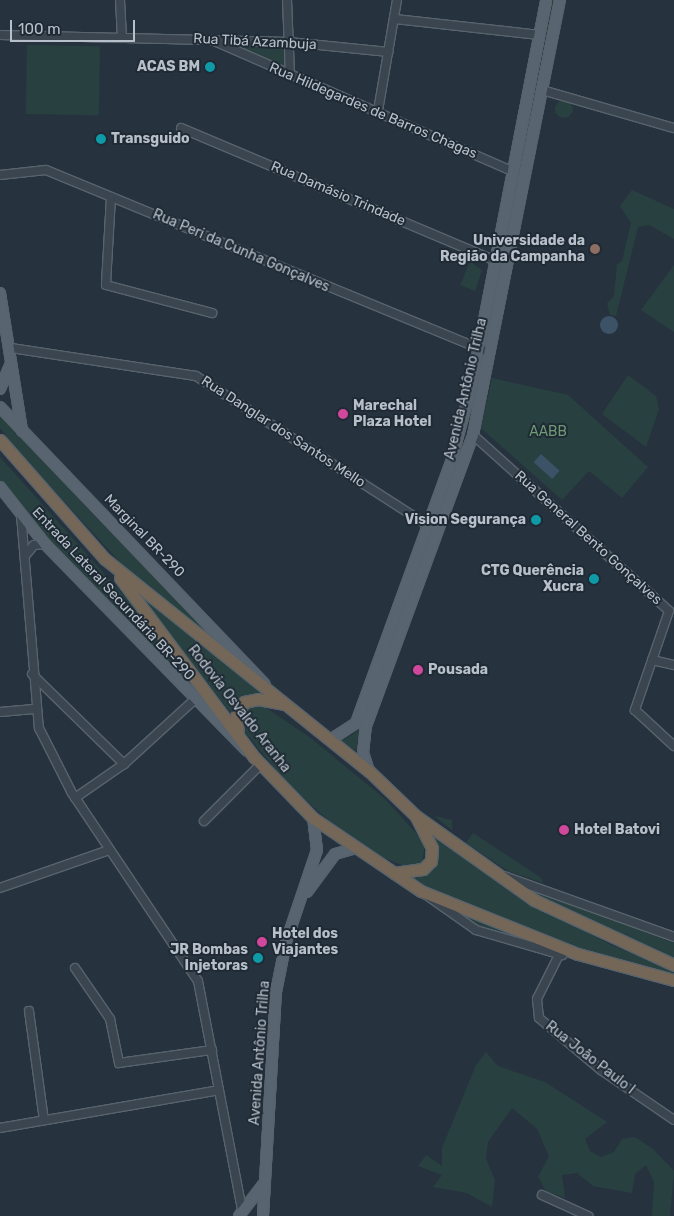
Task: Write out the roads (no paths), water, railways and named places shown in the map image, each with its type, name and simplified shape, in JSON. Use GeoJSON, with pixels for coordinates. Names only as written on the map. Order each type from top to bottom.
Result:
{"type":"FeatureCollection","features":[{"type":"Feature","properties":{"kind":"highway","name":"Rodovia Osvaldo Aranha"},"geometry":{"type":"LineString","coordinates":[[0,440],[105,559],[257,760],[313,818],[421,891],[578,954],[674,980]]}},
{"type":"Feature","properties":{"kind":"highway","name":"Rodovia Osvaldo Aranha"},"geometry":{"type":"LineString","coordinates":[[105,559],[199,639],[266,687],[369,772],[416,816],[501,876],[568,918],[674,965]]}},
{"type":"Feature","properties":{"kind":"highway"},"geometry":{"type":"LineString","coordinates":[[238,736],[236,716],[244,702],[258,699],[287,705]]}},
{"type":"Feature","properties":{"kind":"highway"},"geometry":{"type":"LineString","coordinates":[[393,873],[424,869],[431,860],[432,848],[416,816]]}},
{"type":"Feature","properties":{"kind":"main road","name":"Avenida Antônio Trilha"},"geometry":{"type":"LineString","coordinates":[[369,772],[363,753],[361,724],[452,459],[478,350],[546,0]]}},
{"type":"Feature","properties":{"kind":"main road","name":"Avenida Antônio Trilha"},"geometry":{"type":"LineString","coordinates":[[361,724],[473,435],[560,0]]}},
{"type":"Feature","properties":{"kind":"main road"},"geometry":{"type":"LineString","coordinates":[[0,293],[11,352],[22,431]]}},
{"type":"Feature","properties":{"kind":"main road"},"geometry":{"type":"LineString","coordinates":[[0,389],[8,379],[11,352]]}},
{"type":"Feature","properties":{"kind":"main road","name":"Marginal BR-290"},"geometry":{"type":"LineString","coordinates":[[0,407],[266,687]]}},
{"type":"Feature","properties":{"kind":"main road","name":"Entrada Lateral Secundária BR-290"},"geometry":{"type":"LineString","coordinates":[[0,487],[45,544],[194,700],[257,760]]}},
{"type":"Feature","properties":{"kind":"main road"},"geometry":{"type":"LineString","coordinates":[[330,740],[361,724]]}},
{"type":"Feature","properties":{"kind":"main road","name":"Avenida Antônio Trilha"},"geometry":{"type":"LineString","coordinates":[[263,1215],[276,992],[300,901],[317,850],[313,818]]}},
{"type":"Feature","properties":{"kind":"main road","name":"Avenida Antônio Trilha"},"geometry":{"type":"LineString","coordinates":[[300,901],[329,860],[341,850],[356,848]]}},
{"type":"Feature","properties":{"kind":"main road"},"geometry":{"type":"LineString","coordinates":[[263,1215],[243,1210],[266,1181]]}},
{"type":"Feature","properties":{"kind":"street"},"geometry":{"type":"LineString","coordinates":[[120,0],[122,38]]}},
{"type":"Feature","properties":{"kind":"street"},"geometry":{"type":"LineString","coordinates":[[287,0],[290,76]]}},
{"type":"Feature","properties":{"kind":"street"},"geometry":{"type":"LineString","coordinates":[[378,111],[397,0]]}},
{"type":"Feature","properties":{"kind":"street"},"geometry":{"type":"LineString","coordinates":[[395,19],[539,35]]}},
{"type":"Feature","properties":{"kind":"street","name":"Rua Tibá Azambuja"},"geometry":{"type":"LineString","coordinates":[[0,35],[208,38],[289,42],[389,52]]}},
{"type":"Feature","properties":{"kind":"street","name":"Rua Hildegardes de Barros Chagas"},"geometry":{"type":"LineString","coordinates":[[208,38],[290,76],[378,111],[512,171]]}},
{"type":"Feature","properties":{"kind":"street"},"geometry":{"type":"LineString","coordinates":[[542,90],[674,128]]}},
{"type":"Feature","properties":{"kind":"street","name":"Rua Damásio Trindade"},"geometry":{"type":"LineString","coordinates":[[181,128],[494,260]]}},
{"type":"Feature","properties":{"kind":"street","name":"Rua Peri da Cunha Gonçalves"},"geometry":{"type":"LineString","coordinates":[[0,175],[46,170],[478,350],[490,353]]}},
{"type":"Feature","properties":{"kind":"street"},"geometry":{"type":"LineString","coordinates":[[111,197],[106,285],[212,313]]}},
{"type":"Feature","properties":{"kind":"street","name":"Rua Danglar dos Santos Mello"},"geometry":{"type":"LineString","coordinates":[[11,352],[196,376],[428,525]]}},
{"type":"Feature","properties":{"kind":"street","name":"Rua General Bento Gonçalves"},"geometry":{"type":"LineString","coordinates":[[473,435],[672,612],[652,660],[635,710],[674,746]]}},
{"type":"Feature","properties":{"kind":"street"},"geometry":{"type":"LineString","coordinates":[[21,515],[34,709],[47,748],[75,798],[108,850],[189,964],[198,981],[243,1210]]}},
{"type":"Feature","properties":{"kind":"street"},"geometry":{"type":"LineString","coordinates":[[24,558],[34,545],[45,544]]}},
{"type":"Feature","properties":{"kind":"street"},"geometry":{"type":"LineString","coordinates":[[652,660],[674,665]]}},
{"type":"Feature","properties":{"kind":"street"},"geometry":{"type":"LineString","coordinates":[[32,674],[124,764]]}},
{"type":"Feature","properties":{"kind":"street"},"geometry":{"type":"LineString","coordinates":[[75,798],[124,764],[194,700]]}},
{"type":"Feature","properties":{"kind":"street"},"geometry":{"type":"LineString","coordinates":[[0,712],[34,709]]}},
{"type":"Feature","properties":{"kind":"street"},"geometry":{"type":"LineString","coordinates":[[204,821],[257,760]]}},
{"type":"Feature","properties":{"kind":"street"},"geometry":{"type":"LineString","coordinates":[[0,888],[108,850]]}},
{"type":"Feature","properties":{"kind":"street"},"geometry":{"type":"LineString","coordinates":[[501,876],[674,936]]}},
{"type":"Feature","properties":{"kind":"street"},"geometry":{"type":"LineString","coordinates":[[421,891],[432,903],[476,930],[559,955],[578,954]]}},
{"type":"Feature","properties":{"kind":"street","name":"Rua João Paulo I"},"geometry":{"type":"LineString","coordinates":[[559,955],[538,999],[538,1018],[601,1070],[674,1120]]}},
{"type":"Feature","properties":{"kind":"street"},"geometry":{"type":"LineString","coordinates":[[75,968],[110,1019],[116,1058],[123,1065],[212,1050]]}},
{"type":"Feature","properties":{"kind":"street"},"geometry":{"type":"LineString","coordinates":[[30,1011],[44,1120]]}},
{"type":"Feature","properties":{"kind":"street"},"geometry":{"type":"LineString","coordinates":[[0,1128],[219,1090]]}},
{"type":"Feature","properties":{"kind":"street"},"geometry":{"type":"LineString","coordinates":[[542,1195],[588,1216]]}},
{"type":"Feature","properties":{"kind":"water"},"geometry":{"type":"Polygon","coordinates":[[[609,316],[615,319],[618,325],[615,331],[609,334],[603,331],[600,325],[603,319],[609,316]]]}},
{"type":"Feature","properties":{"kind":"water"},"geometry":{"type":"Polygon","coordinates":[[[541,454],[560,471],[552,479],[534,462],[541,454]]]}},
{"type":"Feature","properties":{"kind":"place","name":"ACAS BM"},"geometry":{"type":"Point","coordinates":[210,67]}},
{"type":"Feature","properties":{"kind":"place","name":"Transguido"},"geometry":{"type":"Point","coordinates":[101,139]}},
{"type":"Feature","properties":{"kind":"place","name":"Universidade da Região da Campanha"},"geometry":{"type":"Point","coordinates":[595,249]}},
{"type":"Feature","properties":{"kind":"place","name":"Marechal Plaza Hotel"},"geometry":{"type":"Point","coordinates":[343,414]}},
{"type":"Feature","properties":{"kind":"place","name":"Vision Segurança"},"geometry":{"type":"Point","coordinates":[536,520]}},
{"type":"Feature","properties":{"kind":"place","name":"CTG Querência Xucra"},"geometry":{"type":"Point","coordinates":[594,579]}},
{"type":"Feature","properties":{"kind":"place","name":"Pousada"},"geometry":{"type":"Point","coordinates":[418,670]}},
{"type":"Feature","properties":{"kind":"place","name":"Hotel Batovi"},"geometry":{"type":"Point","coordinates":[564,830]}},
{"type":"Feature","properties":{"kind":"place","name":"Hotel dos Viajantes"},"geometry":{"type":"Point","coordinates":[262,942]}},
{"type":"Feature","properties":{"kind":"place","name":"JR Bombas Injetoras"},"geometry":{"type":"Point","coordinates":[258,958]}},
{"type":"Feature","properties":{"kind":"park label","name":"AABB"},"geometry":{"type":"Point","coordinates":[548,432]}}]}
